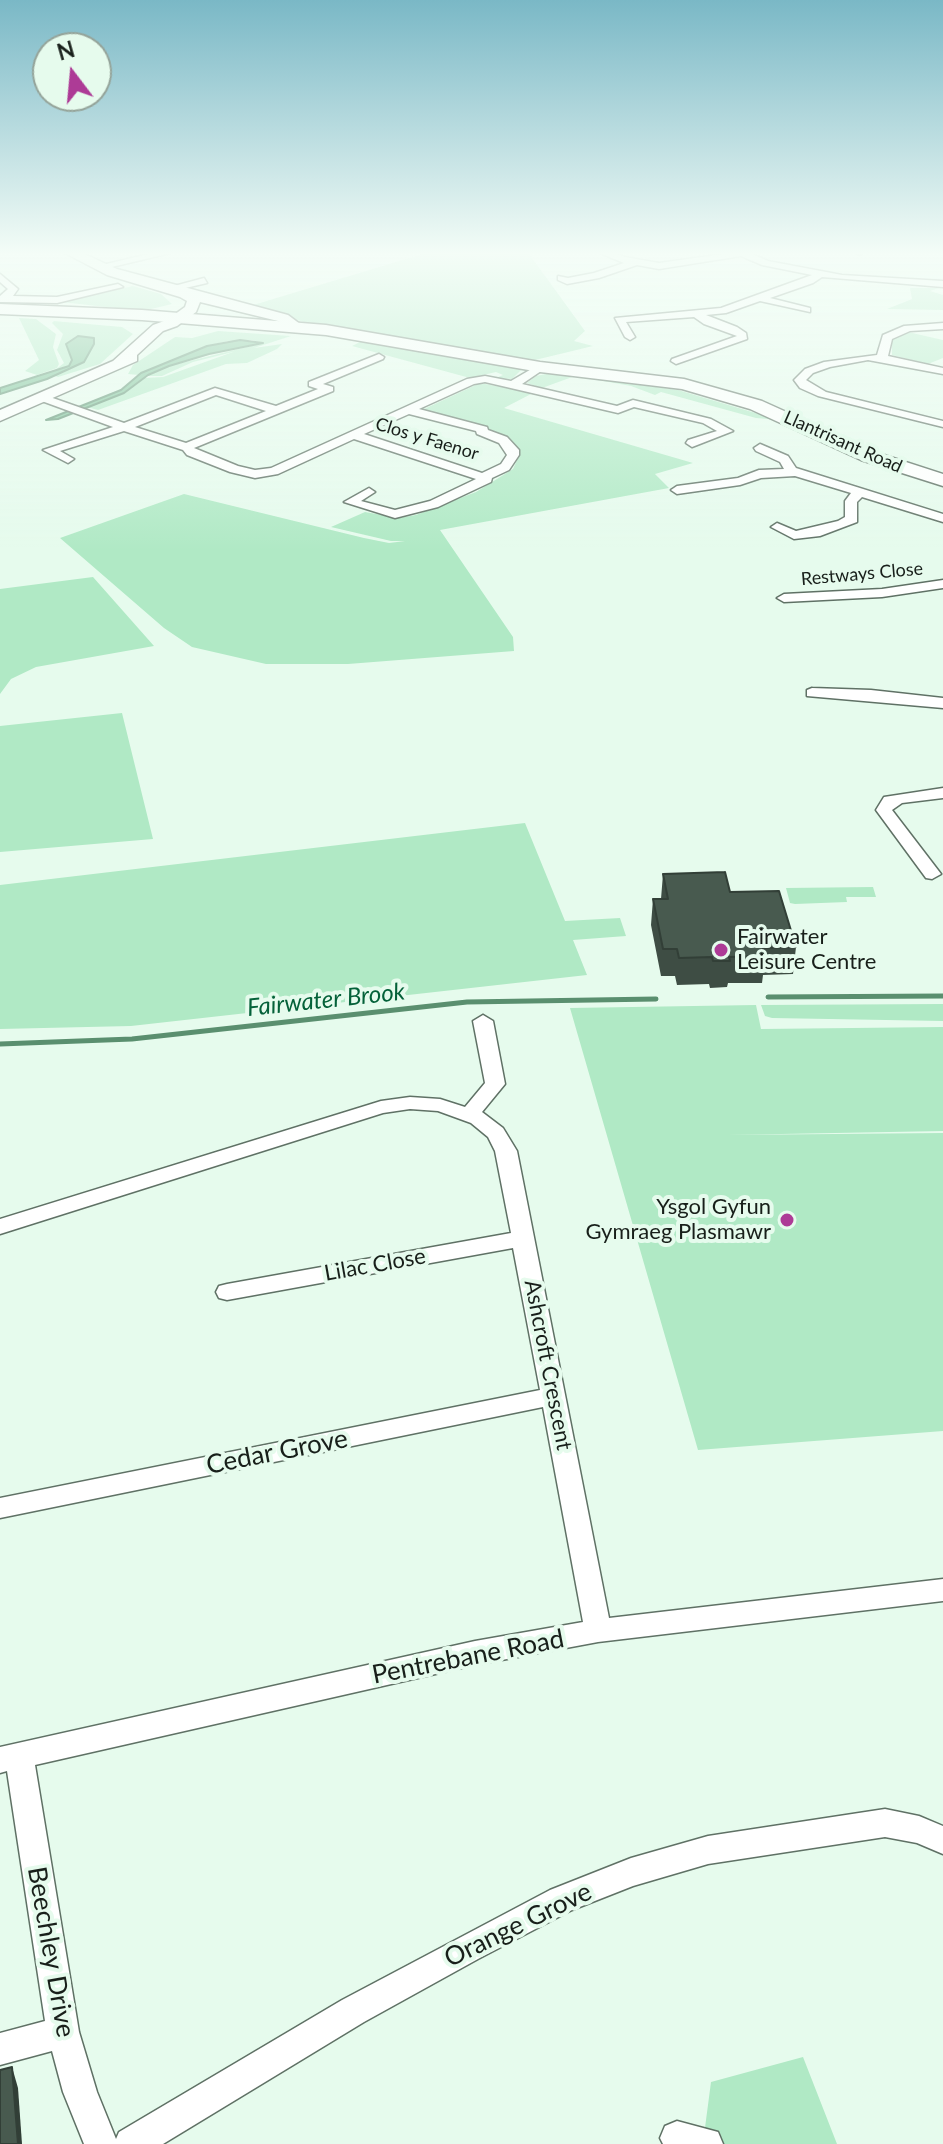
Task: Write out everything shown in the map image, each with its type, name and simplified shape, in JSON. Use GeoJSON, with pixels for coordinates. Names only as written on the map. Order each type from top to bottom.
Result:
{"type":"FeatureCollection","features":[{"type":"Feature","properties":{"kind":"main road"},"geometry":{"type":"LineString","coordinates":[[0,416],[115,367],[141,351]]}},
{"type":"Feature","properties":{"kind":"main road","name":"Llantrisant Road"},"geometry":{"type":"LineString","coordinates":[[447,351],[540,367],[684,384],[713,391],[793,419],[868,456],[943,480]]}},
{"type":"Feature","properties":{"kind":"street"},"geometry":{"type":"LineString","coordinates":[[676,361],[699,351]]}},
{"type":"Feature","properties":{"kind":"street"},"geometry":{"type":"LineString","coordinates":[[882,357],[883,351]]}},
{"type":"Feature","properties":{"kind":"street"},"geometry":{"type":"LineString","coordinates":[[342,392],[313,384],[379,357]]}},
{"type":"Feature","properties":{"kind":"street"},"geometry":{"type":"LineString","coordinates":[[941,421],[822,394],[804,386],[800,380],[809,371],[842,360],[882,357],[943,371]]}},
{"type":"Feature","properties":{"kind":"street"},"geometry":{"type":"LineString","coordinates":[[513,385],[540,367]]}},
{"type":"Feature","properties":{"kind":"street"},"geometry":{"type":"LineString","coordinates":[[187,447],[191,452],[255,474],[274,471],[477,380],[513,385],[618,410],[633,403],[707,421],[727,431],[692,443]]}},
{"type":"Feature","properties":{"kind":"street"},"geometry":{"type":"LineString","coordinates":[[43,398],[187,447],[329,389]]}},
{"type":"Feature","properties":{"kind":"street"},"geometry":{"type":"LineString","coordinates":[[68,459],[49,450],[128,426],[215,391],[276,410]]}},
{"type":"Feature","properties":{"kind":"street"},"geometry":{"type":"LineString","coordinates":[[369,492],[350,502],[395,514],[434,504],[505,467],[513,455],[503,440],[409,410]]}},
{"type":"Feature","properties":{"kind":"street","name":"Clos y Faenor"},"geometry":{"type":"LineString","coordinates":[[355,435],[395,451],[486,478]]}},
{"type":"Feature","properties":{"kind":"street"},"geometry":{"type":"LineString","coordinates":[[760,448],[789,463],[790,472]]}},
{"type":"Feature","properties":{"kind":"street"},"geometry":{"type":"LineString","coordinates":[[677,490],[747,483],[759,474],[790,472],[809,475],[943,518]]}},
{"type":"Feature","properties":{"kind":"street"},"geometry":{"type":"LineString","coordinates":[[777,527],[792,537],[827,530],[852,519],[851,501],[860,492]]}},
{"type":"Feature","properties":{"kind":"street","name":"Restways Close"},"geometry":{"type":"LineString","coordinates":[[784,598],[882,593],[943,584]]}},
{"type":"Feature","properties":{"kind":"street"},"geometry":{"type":"LineString","coordinates":[[812,693],[845,693],[943,703]]}},
{"type":"Feature","properties":{"kind":"street"},"geometry":{"type":"LineString","coordinates":[[939,879],[884,810],[890,801],[900,798],[943,793]]}},
{"type":"Feature","properties":{"kind":"street"},"geometry":{"type":"LineString","coordinates":[[470,1114],[495,1084],[483,1021]]}},
{"type":"Feature","properties":{"kind":"street","name":"Ashcroft Crescent"},"geometry":{"type":"LineString","coordinates":[[0,1227],[381,1107],[425,1103],[470,1114],[496,1133],[506,1151],[598,1631]]}},
{"type":"Feature","properties":{"kind":"street","name":"Lilac Close"},"geometry":{"type":"LineString","coordinates":[[227,1292],[522,1239]]}},
{"type":"Feature","properties":{"kind":"street","name":"Cedar Grove"},"geometry":{"type":"LineString","coordinates":[[0,1508],[554,1396]]}},
{"type":"Feature","properties":{"kind":"street","name":"Pentrebane Road"},"geometry":{"type":"LineString","coordinates":[[10,1758],[475,1653],[598,1631],[943,1590]]}},
{"type":"Feature","properties":{"kind":"street","name":"Beechley Drive"},"geometry":{"type":"LineString","coordinates":[[10,1758],[63,2032],[80,2092],[101,2144]]}},
{"type":"Feature","properties":{"kind":"street","name":"Orange Grove"},"geometry":{"type":"LineString","coordinates":[[131,2144],[353,2011],[467,1948],[561,1900],[631,1872],[708,1850],[885,1823],[919,1830],[943,1840]]}},
{"type":"Feature","properties":{"kind":"street"},"geometry":{"type":"LineString","coordinates":[[0,2049],[63,2032]]}},
{"type":"Feature","properties":{"kind":"shaded area"},"geometry":{"type":"Polygon","coordinates":[[[35,351],[54,351],[59,364],[57,368],[37,375],[25,371],[39,360],[35,351]]]}},
{"type":"Feature","properties":{"kind":"shaded area"},"geometry":{"type":"Polygon","coordinates":[[[58,351],[114,351],[100,364],[58,377],[50,374],[64,363],[58,351]]]}},
{"type":"Feature","properties":{"kind":"shaded area"},"geometry":{"type":"Polygon","coordinates":[[[69,351],[90,351],[84,362],[47,379],[0,394],[0,388],[69,366],[72,360],[69,351]]]}},
{"type":"Feature","properties":{"kind":"shaded area"},"geometry":{"type":"Polygon","coordinates":[[[154,351],[195,351],[139,375],[128,374],[133,365],[154,351]]]}},
{"type":"Feature","properties":{"kind":"shaded area"},"geometry":{"type":"Polygon","coordinates":[[[195,351],[223,351],[169,366],[148,375],[124,393],[58,419],[46,420],[121,390],[141,373],[195,351]]]}},
{"type":"Feature","properties":{"kind":"shaded area"},"geometry":{"type":"Polygon","coordinates":[[[230,351],[273,351],[247,363],[226,364],[98,410],[87,407],[136,385],[144,378],[163,377],[233,352],[193,362],[162,376],[147,376],[169,366],[230,351]]]}},
{"type":"Feature","properties":{"kind":"shaded area"},"geometry":{"type":"Polygon","coordinates":[[[371,351],[420,351],[521,370],[512,379],[496,378],[503,375],[496,372],[470,378],[371,351]]]}},
{"type":"Feature","properties":{"kind":"shaded area"},"geometry":{"type":"Polygon","coordinates":[[[472,351],[572,351],[531,361],[472,351]]]}},
{"type":"Feature","properties":{"kind":"shaded area"},"geometry":{"type":"Polygon","coordinates":[[[892,351],[943,351],[943,358],[928,364],[892,355],[892,351]]]}},
{"type":"Feature","properties":{"kind":"shaded area"},"geometry":{"type":"Polygon","coordinates":[[[551,373],[575,376],[542,388],[527,383],[536,376],[551,373]]]}},
{"type":"Feature","properties":{"kind":"shaded area"},"geometry":{"type":"Polygon","coordinates":[[[580,377],[678,390],[779,420],[756,418],[661,392],[655,395],[631,386],[580,377]]]}},
{"type":"Feature","properties":{"kind":"shaded area"},"geometry":{"type":"Polygon","coordinates":[[[480,383],[533,393],[504,408],[693,463],[655,474],[669,488],[440,530],[513,637],[514,651],[348,664],[266,664],[192,647],[164,628],[60,538],[184,494],[364,538],[389,543],[405,541],[391,541],[331,527],[365,512],[399,518],[416,515],[476,492],[513,469],[520,454],[508,439],[485,429],[487,427],[422,410],[480,383]]]}},
{"type":"Feature","properties":{"kind":"shaded area"},"geometry":{"type":"Polygon","coordinates":[[[93,577],[154,646],[36,667],[11,679],[0,694],[0,589],[93,577]]]}},
{"type":"Feature","properties":{"kind":"shaded area"},"geometry":{"type":"Polygon","coordinates":[[[122,713],[153,839],[0,852],[0,726],[122,713]]]}},
{"type":"Feature","properties":{"kind":"shaded area"},"geometry":{"type":"Polygon","coordinates":[[[525,823],[565,921],[620,918],[626,936],[573,940],[587,975],[131,1026],[0,1029],[0,885],[525,823]]]}},
{"type":"Feature","properties":{"kind":"shaded area"},"geometry":{"type":"Polygon","coordinates":[[[873,887],[876,897],[846,897],[847,902],[795,904],[790,903],[786,888],[873,887]]]}},
{"type":"Feature","properties":{"kind":"shaded area"},"geometry":{"type":"Polygon","coordinates":[[[943,1004],[943,1021],[772,1018],[765,1016],[761,1005],[943,1004]]]}},
{"type":"Feature","properties":{"kind":"shaded area","name":"Ysgol Gyfun Gymraeg Plasmawr"},"geometry":{"type":"Polygon","coordinates":[[[756,1005],[761,1029],[943,1027],[943,1131],[727,1135],[943,1133],[943,1431],[698,1450],[570,1008],[756,1005]]]}},
{"type":"Feature","properties":{"kind":"shaded area"},"geometry":{"type":"Polygon","coordinates":[[[803,2057],[837,2144],[675,2144],[703,2143],[711,2082],[803,2057]]]}},
{"type":"Feature","properties":{"kind":"building"},"geometry":{"type":"Polygon","coordinates":[[[725,872],[730,892],[779,891],[796,947],[763,948],[765,956],[729,957],[730,961],[713,961],[712,957],[679,958],[677,949],[663,949],[653,899],[668,899],[663,874],[725,872]]]}},
{"type":"Feature","properties":{"kind":"building"},"geometry":{"type":"Polygon","coordinates":[[[12,2067],[18,2144],[0,2144],[0,2070],[12,2067]]]}},
{"type":"Feature","properties":{"kind":"waterway","name":"Fairwater Brook"},"geometry":{"type":"LineString","coordinates":[[768,997],[943,996]]}},
{"type":"Feature","properties":{"kind":"waterway","name":"Fairwater Brook"},"geometry":{"type":"LineString","coordinates":[[0,1044],[132,1039],[467,1002],[656,999]]}},
{"type":"Feature","properties":{"kind":"place","name":"Fairwater Leisure Centre"},"geometry":{"type":"Point","coordinates":[721,950]}},
{"type":"Feature","properties":{"kind":"place","name":"Ysgol Gyfun Gymraeg Plasmawr"},"geometry":{"type":"Point","coordinates":[787,1220]}}]}
